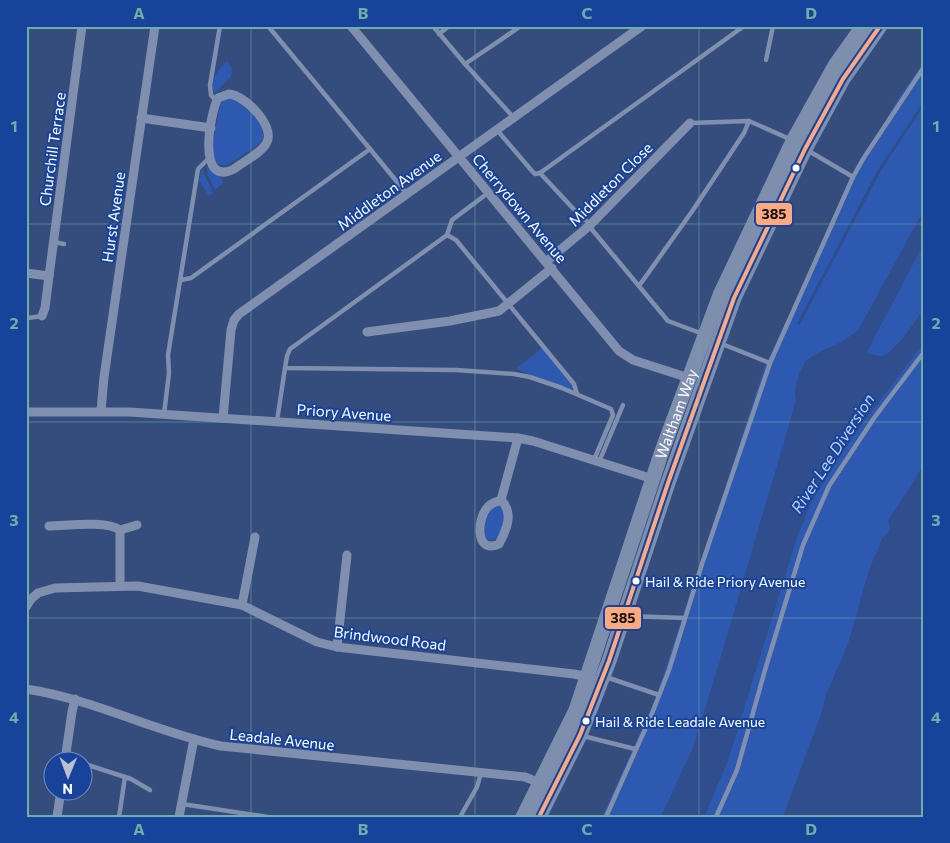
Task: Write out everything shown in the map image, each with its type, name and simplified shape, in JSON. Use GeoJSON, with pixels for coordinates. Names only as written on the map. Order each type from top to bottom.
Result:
{"type":"FeatureCollection","features":[{"type":"Feature","properties":{"kind":"main road","name":"Waltham Way"},"geometry":{"type":"LineString","coordinates":[[523,817],[540,783],[574,736],[588,677],[611,608],[651,512],[678,456],[693,414],[705,356],[705,334],[720,295],[772,200],[799,145],[843,79],[862,26]]}},
{"type":"Feature","properties":{"kind":"main road","name":"Waltham Way"},"geometry":{"type":"LineString","coordinates":[[851,55],[880,26]]}},
{"type":"Feature","properties":{"kind":"main road","name":"Waltham Way"},"geometry":{"type":"LineString","coordinates":[[539,817],[574,736],[603,676],[626,613],[651,512],[653,480],[688,378],[718,342],[772,200]]}},
{"type":"Feature","properties":{"kind":"main road"},"geometry":{"type":"LineString","coordinates":[[678,409],[693,414]]}},
{"type":"Feature","properties":{"kind":"main road"},"geometry":{"type":"LineString","coordinates":[[662,451],[678,456]]}},
{"type":"Feature","properties":{"kind":"main road"},"geometry":{"type":"LineString","coordinates":[[611,608],[626,613]]}},
{"type":"Feature","properties":{"kind":"street","name":"Churchill Terrace"},"geometry":{"type":"LineString","coordinates":[[42,316],[45,308],[82,26]]}},
{"type":"Feature","properties":{"kind":"street","name":"Hurst Avenue"},"geometry":{"type":"LineString","coordinates":[[101,411],[104,376],[155,26]]}},
{"type":"Feature","properties":{"kind":"street","name":"Cherrydown Avenue"},"geometry":{"type":"LineString","coordinates":[[351,26],[625,356],[688,378]]}},
{"type":"Feature","properties":{"kind":"street","name":"Middleton Avenue"},"geometry":{"type":"LineString","coordinates":[[223,418],[231,330],[234,320],[239,314],[642,26]]}},
{"type":"Feature","properties":{"kind":"street"},"geometry":{"type":"LineString","coordinates":[[235,94],[241,97],[260,116],[269,133],[263,148],[229,171],[219,172],[214,169],[209,158],[211,128],[216,101],[223,95],[235,94]]}},
{"type":"Feature","properties":{"kind":"street"},"geometry":{"type":"LineString","coordinates":[[141,118],[211,128]]}},
{"type":"Feature","properties":{"kind":"street","name":"Middleton Close"},"geometry":{"type":"LineString","coordinates":[[367,332],[450,321],[500,311],[590,225],[690,122]]}},
{"type":"Feature","properties":{"kind":"street"},"geometry":{"type":"LineString","coordinates":[[26,273],[49,276]]}},
{"type":"Feature","properties":{"kind":"street","name":"Priory Avenue"},"geometry":{"type":"LineString","coordinates":[[26,412],[101,411],[164,414],[518,438],[653,480]]}},
{"type":"Feature","properties":{"kind":"street"},"geometry":{"type":"LineString","coordinates":[[501,500],[518,438]]}},
{"type":"Feature","properties":{"kind":"street"},"geometry":{"type":"LineString","coordinates":[[501,500],[507,506],[508,522],[499,544],[483,543],[479,532],[484,512],[490,505],[501,500]]}},
{"type":"Feature","properties":{"kind":"street"},"geometry":{"type":"LineString","coordinates":[[48,526],[103,525],[114,526],[120,530]]}},
{"type":"Feature","properties":{"kind":"street"},"geometry":{"type":"LineString","coordinates":[[120,530],[137,525]]}},
{"type":"Feature","properties":{"kind":"street"},"geometry":{"type":"LineString","coordinates":[[120,530],[120,586]]}},
{"type":"Feature","properties":{"kind":"street"},"geometry":{"type":"LineString","coordinates":[[242,605],[254,536]]}},
{"type":"Feature","properties":{"kind":"street"},"geometry":{"type":"LineString","coordinates":[[337,647],[347,555]]}},
{"type":"Feature","properties":{"kind":"street","name":"Brindwood Road"},"geometry":{"type":"LineString","coordinates":[[26,606],[38,593],[55,588],[138,586],[242,605],[317,642],[337,647],[588,677]]}},
{"type":"Feature","properties":{"kind":"street","name":"Leadale Avenue"},"geometry":{"type":"LineString","coordinates":[[26,689],[75,699],[215,745],[246,750],[525,778],[540,783]]}},
{"type":"Feature","properties":{"kind":"street"},"geometry":{"type":"LineString","coordinates":[[67,750],[75,699]]}},
{"type":"Feature","properties":{"kind":"street"},"geometry":{"type":"LineString","coordinates":[[179,817],[194,739]]}},
{"type":"Feature","properties":{"kind":"street"},"geometry":{"type":"LineString","coordinates":[[57,817],[60,800]]}},
{"type":"Feature","properties":{"kind":"lane"},"geometry":{"type":"LineString","coordinates":[[216,101],[211,95],[210,85],[220,26]]}},
{"type":"Feature","properties":{"kind":"lane"},"geometry":{"type":"LineString","coordinates":[[268,26],[407,194]]}},
{"type":"Feature","properties":{"kind":"lane"},"geometry":{"type":"LineString","coordinates":[[433,26],[464,64],[515,118]]}},
{"type":"Feature","properties":{"kind":"lane"},"geometry":{"type":"LineString","coordinates":[[439,34],[449,26]]}},
{"type":"Feature","properties":{"kind":"lane"},"geometry":{"type":"LineString","coordinates":[[464,64],[521,26]]}},
{"type":"Feature","properties":{"kind":"lane"},"geometry":{"type":"LineString","coordinates":[[497,130],[532,172],[535,174],[540,172],[744,26]]}},
{"type":"Feature","properties":{"kind":"lane"},"geometry":{"type":"LineString","coordinates":[[766,60],[773,26]]}},
{"type":"Feature","properties":{"kind":"lane"},"geometry":{"type":"LineString","coordinates":[[606,817],[621,786],[669,670],[770,363],[853,177],[924,67]]}},
{"type":"Feature","properties":{"kind":"lane"},"geometry":{"type":"LineString","coordinates":[[639,286],[693,210],[750,121]]}},
{"type":"Feature","properties":{"kind":"lane"},"geometry":{"type":"LineString","coordinates":[[690,122],[750,121],[799,145],[853,177]]}},
{"type":"Feature","properties":{"kind":"lane"},"geometry":{"type":"LineString","coordinates":[[181,280],[191,278],[370,149]]}},
{"type":"Feature","properties":{"kind":"lane"},"geometry":{"type":"LineString","coordinates":[[164,414],[169,373],[168,355],[198,168],[209,158]]}},
{"type":"Feature","properties":{"kind":"lane"},"geometry":{"type":"LineString","coordinates":[[540,172],[590,225],[668,321],[705,334]]}},
{"type":"Feature","properties":{"kind":"lane"},"geometry":{"type":"LineString","coordinates":[[277,421],[287,356],[290,349],[447,235],[452,220],[489,192]]}},
{"type":"Feature","properties":{"kind":"lane"},"geometry":{"type":"LineString","coordinates":[[447,235],[456,240],[509,304],[574,384],[577,394]]}},
{"type":"Feature","properties":{"kind":"lane"},"geometry":{"type":"LineString","coordinates":[[54,242],[64,244]]}},
{"type":"Feature","properties":{"kind":"lane","name":"Churchill Terrace"},"geometry":{"type":"LineString","coordinates":[[28,318],[42,316]]}},
{"type":"Feature","properties":{"kind":"lane"},"geometry":{"type":"LineString","coordinates":[[718,342],[770,363]]}},
{"type":"Feature","properties":{"kind":"lane"},"geometry":{"type":"LineString","coordinates":[[716,817],[737,770],[764,670],[803,545],[825,494],[874,418],[924,352]]}},
{"type":"Feature","properties":{"kind":"lane"},"geometry":{"type":"LineString","coordinates":[[285,368],[456,370],[530,377],[611,409],[613,415],[596,461]]}},
{"type":"Feature","properties":{"kind":"lane"},"geometry":{"type":"LineString","coordinates":[[596,461],[623,405]]}},
{"type":"Feature","properties":{"kind":"lane"},"geometry":{"type":"LineString","coordinates":[[626,613],[685,618]]}},
{"type":"Feature","properties":{"kind":"lane"},"geometry":{"type":"LineString","coordinates":[[603,676],[659,695]]}},
{"type":"Feature","properties":{"kind":"lane"},"geometry":{"type":"LineString","coordinates":[[574,736],[635,750]]}},
{"type":"Feature","properties":{"kind":"lane"},"geometry":{"type":"LineString","coordinates":[[92,766],[132,779],[150,790]]}},
{"type":"Feature","properties":{"kind":"lane"},"geometry":{"type":"LineString","coordinates":[[460,817],[477,787],[481,774]]}},
{"type":"Feature","properties":{"kind":"lane"},"geometry":{"type":"LineString","coordinates":[[119,817],[125,777]]}},
{"type":"Feature","properties":{"kind":"lane"},"geometry":{"type":"LineString","coordinates":[[182,804],[268,817]]}},
{"type":"Feature","properties":{"kind":"shaded area"},"geometry":{"type":"Polygon","coordinates":[[[227,61],[232,69],[231,76],[214,94],[213,84],[215,76],[227,61]]]}},
{"type":"Feature","properties":{"kind":"shaded area"},"geometry":{"type":"Polygon","coordinates":[[[924,62],[924,210],[858,331],[840,343],[818,353],[795,390],[796,400],[787,432],[693,748],[661,817],[602,817],[655,700],[765,366],[859,165],[900,96],[924,62]]]}},
{"type":"Feature","properties":{"kind":"shaded area"},"geometry":{"type":"Polygon","coordinates":[[[232,98],[243,105],[257,120],[261,126],[263,139],[231,163],[226,165],[217,164],[211,156],[220,105],[223,100],[232,98]]]}},
{"type":"Feature","properties":{"kind":"shaded area"},"geometry":{"type":"Polygon","coordinates":[[[207,166],[219,174],[223,183],[215,190],[208,176],[207,166]]]}},
{"type":"Feature","properties":{"kind":"shaded area"},"geometry":{"type":"Polygon","coordinates":[[[202,169],[213,193],[209,196],[199,180],[202,169]]]}},
{"type":"Feature","properties":{"kind":"shaded area"},"geometry":{"type":"Polygon","coordinates":[[[924,243],[924,309],[904,337],[888,354],[881,357],[866,353],[924,243]]]}},
{"type":"Feature","properties":{"kind":"shaded area"},"geometry":{"type":"Polygon","coordinates":[[[924,342],[924,465],[917,475],[890,530],[882,539],[848,644],[826,695],[822,712],[783,817],[704,817],[728,760],[797,537],[812,500],[857,430],[924,342]]]}},
{"type":"Feature","properties":{"kind":"shaded area"},"geometry":{"type":"Polygon","coordinates":[[[542,348],[573,387],[571,390],[516,369],[542,348]]]}},
{"type":"Feature","properties":{"kind":"shaded area"},"geometry":{"type":"Polygon","coordinates":[[[498,504],[504,509],[504,522],[498,537],[491,541],[485,537],[485,523],[491,511],[498,504]]]}},
{"type":"Feature","properties":{"kind":"water","name":"River Lee Diversion"},"geometry":{"type":"Polygon","coordinates":[[[924,210],[924,243],[866,353],[879,356],[893,350],[905,337],[924,309],[924,342],[844,449],[812,500],[797,537],[728,760],[704,817],[661,817],[693,748],[787,432],[796,400],[795,390],[799,374],[806,360],[840,343],[858,331],[924,210]]]}},
{"type":"Feature","properties":{"kind":"water"},"geometry":{"type":"Polygon","coordinates":[[[924,465],[924,817],[783,817],[830,686],[848,644],[875,554],[890,530],[888,521],[924,465]]]}},
{"type":"Feature","properties":{"kind":"waterway"},"geometry":{"type":"LineString","coordinates":[[799,323],[879,171],[924,103]]}},
{"type":"Feature","properties":{"kind":"transit line","name":"385"},"geometry":{"type":"LineString","coordinates":[[539,817],[580,735],[609,661],[668,483],[734,298],[805,149],[843,79],[880,26]]}},
{"type":"Feature","properties":{"kind":"place","name":"Hail & Ride Priory Avenue"},"geometry":{"type":"Point","coordinates":[636,581]}},
{"type":"Feature","properties":{"kind":"place","name":"Hail & Ride Leadale Avenue"},"geometry":{"type":"Point","coordinates":[586,721]}}]}
